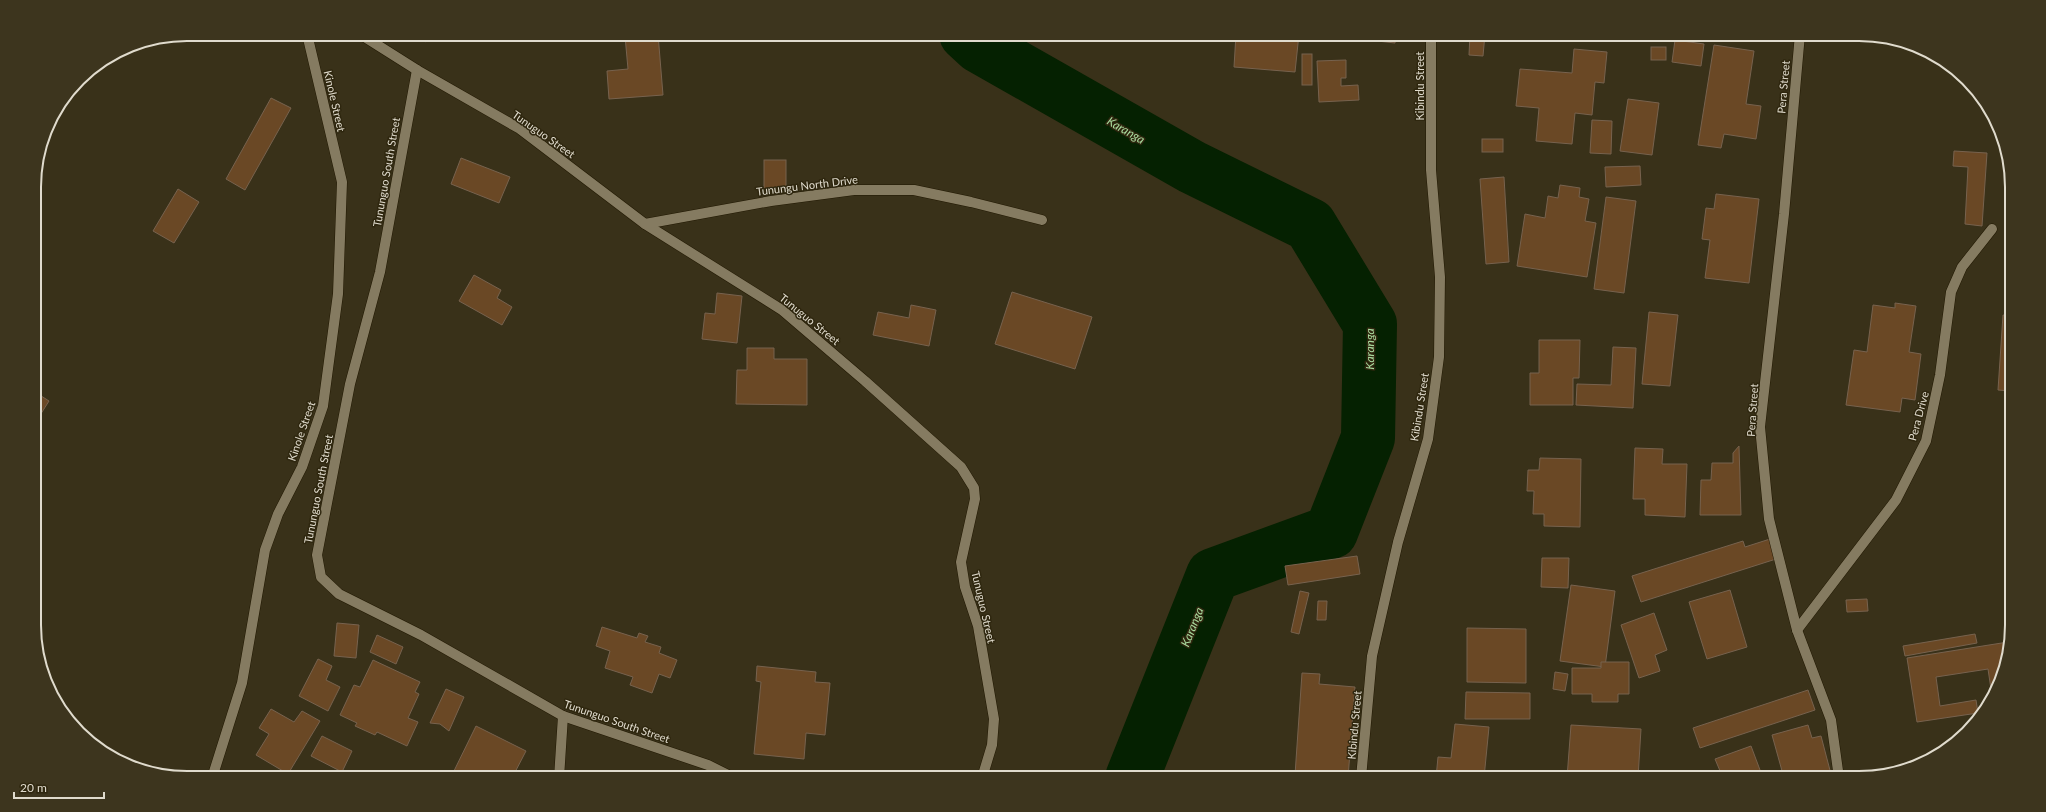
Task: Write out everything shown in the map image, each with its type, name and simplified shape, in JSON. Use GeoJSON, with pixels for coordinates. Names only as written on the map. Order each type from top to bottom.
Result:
{"type":"FeatureCollection","features":[{"type":"Feature","properties":{"kind":"street","name":"Kinole Street"},"geometry":{"type":"LineString","coordinates":[[214,771],[242,683],[265,550],[278,514],[302,467],[324,406],[338,294],[342,182],[309,41]]}},
{"type":"Feature","properties":{"kind":"street","name":"Tunuguo Street"},"geometry":{"type":"LineString","coordinates":[[371,41],[417,70],[520,129],[646,224],[782,310],[961,467],[974,488],[976,499],[962,562],[966,587],[978,626],[994,719],[992,745],[984,771]]}},
{"type":"Feature","properties":{"kind":"street","name":"Kibindu Street"},"geometry":{"type":"LineString","coordinates":[[1362,771],[1372,656],[1398,542],[1428,439],[1439,357],[1440,277],[1431,170],[1431,41]]}},
{"type":"Feature","properties":{"kind":"street","name":"Pera Street"},"geometry":{"type":"LineString","coordinates":[[1799,41],[1784,214],[1760,427],[1769,519],[1797,630],[1831,720],[1838,771]]}},
{"type":"Feature","properties":{"kind":"street","name":"Tununguo South Street"},"geometry":{"type":"LineString","coordinates":[[417,70],[380,272],[350,384],[318,555],[321,577],[339,594],[421,636],[563,716],[708,765],[720,771]]}},
{"type":"Feature","properties":{"kind":"street","name":"Tunungu North Drive"},"geometry":{"type":"LineString","coordinates":[[646,224],[771,201],[854,190],[914,190],[972,202],[1042,220]]}},
{"type":"Feature","properties":{"kind":"street","name":"Pera Drive"},"geometry":{"type":"LineString","coordinates":[[1797,630],[1896,500],[1926,441],[1940,375],[1952,292],[1962,267],[1992,229]]}},
{"type":"Feature","properties":{"kind":"street"},"geometry":{"type":"LineString","coordinates":[[559,771],[563,716]]}},
{"type":"Feature","properties":{"kind":"building"},"geometry":{"type":"Polygon","coordinates":[[[625,41],[659,41],[663,95],[609,99],[607,71],[628,69],[625,41]]]}},
{"type":"Feature","properties":{"kind":"building"},"geometry":{"type":"Polygon","coordinates":[[[1236,41],[1298,41],[1295,72],[1234,67],[1236,41]]]}},
{"type":"Feature","properties":{"kind":"building"},"geometry":{"type":"Polygon","coordinates":[[[1377,41],[1395,41],[1395,43],[1377,41]]]}},
{"type":"Feature","properties":{"kind":"building"},"geometry":{"type":"Polygon","coordinates":[[[1470,41],[1484,41],[1483,56],[1469,55],[1470,41]]]}},
{"type":"Feature","properties":{"kind":"building"},"geometry":{"type":"Polygon","coordinates":[[[1675,41],[1704,44],[1701,66],[1672,62],[1675,41]]]}},
{"type":"Feature","properties":{"kind":"building"},"geometry":{"type":"Polygon","coordinates":[[[1714,45],[1754,51],[1746,104],[1761,106],[1756,139],[1724,134],[1721,148],[1698,145],[1714,45]]]}},
{"type":"Feature","properties":{"kind":"building"},"geometry":{"type":"Polygon","coordinates":[[[1651,47],[1666,47],[1666,60],[1651,60],[1651,47]]]}},
{"type":"Feature","properties":{"kind":"building"},"geometry":{"type":"Polygon","coordinates":[[[1574,49],[1607,52],[1604,83],[1595,82],[1592,115],[1575,113],[1572,144],[1536,141],[1539,108],[1516,106],[1520,69],[1572,73],[1574,49]]]}},
{"type":"Feature","properties":{"kind":"building"},"geometry":{"type":"Polygon","coordinates":[[[1302,54],[1312,54],[1312,85],[1302,85],[1302,54]]]}},
{"type":"Feature","properties":{"kind":"building"},"geometry":{"type":"Polygon","coordinates":[[[1346,60],[1346,78],[1341,78],[1341,86],[1358,85],[1359,100],[1319,102],[1317,61],[1346,60]]]}},
{"type":"Feature","properties":{"kind":"building"},"geometry":{"type":"Polygon","coordinates":[[[271,98],[291,108],[245,190],[226,179],[271,98]]]}},
{"type":"Feature","properties":{"kind":"building"},"geometry":{"type":"Polygon","coordinates":[[[1628,99],[1659,103],[1652,155],[1620,151],[1628,99]]]}},
{"type":"Feature","properties":{"kind":"building"},"geometry":{"type":"Polygon","coordinates":[[[1592,120],[1612,121],[1611,154],[1590,153],[1592,120]]]}},
{"type":"Feature","properties":{"kind":"building"},"geometry":{"type":"Polygon","coordinates":[[[1482,139],[1503,139],[1503,152],[1482,152],[1482,139]]]}},
{"type":"Feature","properties":{"kind":"building"},"geometry":{"type":"Polygon","coordinates":[[[1954,151],[1987,153],[1982,226],[1965,224],[1968,167],[1953,166],[1954,151]]]}},
{"type":"Feature","properties":{"kind":"building"},"geometry":{"type":"Polygon","coordinates":[[[461,158],[510,177],[499,203],[451,184],[461,158]]]}},
{"type":"Feature","properties":{"kind":"building"},"geometry":{"type":"Polygon","coordinates":[[[764,160],[786,160],[786,191],[764,191],[764,160]]]}},
{"type":"Feature","properties":{"kind":"building"},"geometry":{"type":"Polygon","coordinates":[[[1640,166],[1641,185],[1606,187],[1605,167],[1640,166]]]}},
{"type":"Feature","properties":{"kind":"building"},"geometry":{"type":"Polygon","coordinates":[[[1504,177],[1509,262],[1486,264],[1480,179],[1504,177]]]}},
{"type":"Feature","properties":{"kind":"building"},"geometry":{"type":"Polygon","coordinates":[[[1560,185],[1580,188],[1579,197],[1589,199],[1585,221],[1596,223],[1587,277],[1517,266],[1525,214],[1545,218],[1548,196],[1558,198],[1560,185]]]}},
{"type":"Feature","properties":{"kind":"building"},"geometry":{"type":"Polygon","coordinates":[[[178,189],[199,202],[174,243],[153,231],[178,189]]]}},
{"type":"Feature","properties":{"kind":"building"},"geometry":{"type":"Polygon","coordinates":[[[1716,194],[1759,199],[1749,283],[1705,278],[1710,240],[1702,239],[1706,208],[1714,209],[1716,194]]]}},
{"type":"Feature","properties":{"kind":"building"},"geometry":{"type":"Polygon","coordinates":[[[1606,197],[1636,201],[1624,293],[1594,289],[1606,197]]]}},
{"type":"Feature","properties":{"kind":"building"},"geometry":{"type":"Polygon","coordinates":[[[474,275],[501,290],[497,298],[512,307],[502,325],[459,301],[474,275]]]}},
{"type":"Feature","properties":{"kind":"building"},"geometry":{"type":"Polygon","coordinates":[[[1012,292],[1092,317],[1075,369],[995,344],[1012,292]]]}},
{"type":"Feature","properties":{"kind":"building"},"geometry":{"type":"Polygon","coordinates":[[[717,293],[742,296],[737,343],[702,339],[705,313],[715,314],[717,293]]]}},
{"type":"Feature","properties":{"kind":"building"},"geometry":{"type":"Polygon","coordinates":[[[1895,303],[1916,306],[1909,352],[1921,354],[1915,400],[1902,398],[1900,412],[1846,405],[1854,350],[1867,352],[1873,305],[1895,308],[1895,303]]]}},
{"type":"Feature","properties":{"kind":"building"},"geometry":{"type":"Polygon","coordinates":[[[911,305],[936,310],[929,346],[873,335],[878,312],[909,318],[911,305]]]}},
{"type":"Feature","properties":{"kind":"building"},"geometry":{"type":"Polygon","coordinates":[[[1649,312],[1678,315],[1670,386],[1642,384],[1649,312]]]}},
{"type":"Feature","properties":{"kind":"building"},"geometry":{"type":"Polygon","coordinates":[[[2003,315],[2005,315],[2005,391],[1998,390],[2003,315]]]}},
{"type":"Feature","properties":{"kind":"building"},"geometry":{"type":"Polygon","coordinates":[[[1539,340],[1580,340],[1579,378],[1573,378],[1573,405],[1530,405],[1530,373],[1539,373],[1539,340]]]}},
{"type":"Feature","properties":{"kind":"building"},"geometry":{"type":"Polygon","coordinates":[[[1613,347],[1636,348],[1633,408],[1576,405],[1577,384],[1611,385],[1613,347]]]}},
{"type":"Feature","properties":{"kind":"building"},"geometry":{"type":"Polygon","coordinates":[[[747,348],[774,348],[774,359],[807,359],[807,405],[736,404],[737,370],[747,370],[747,348]]]}},
{"type":"Feature","properties":{"kind":"building"},"geometry":{"type":"Polygon","coordinates":[[[41,396],[49,401],[41,414],[41,396]]]}},
{"type":"Feature","properties":{"kind":"building"},"geometry":{"type":"Polygon","coordinates":[[[1739,446],[1741,515],[1700,515],[1701,480],[1711,480],[1712,463],[1733,463],[1733,453],[1739,446]]]}},
{"type":"Feature","properties":{"kind":"building"},"geometry":{"type":"Polygon","coordinates":[[[1635,448],[1663,449],[1662,464],[1687,464],[1685,517],[1645,515],[1645,499],[1633,499],[1635,448]]]}},
{"type":"Feature","properties":{"kind":"building"},"geometry":{"type":"Polygon","coordinates":[[[1540,458],[1581,459],[1580,527],[1544,526],[1544,514],[1533,514],[1534,491],[1527,491],[1528,470],[1539,470],[1540,458]]]}},
{"type":"Feature","properties":{"kind":"building"},"geometry":{"type":"Polygon","coordinates":[[[1770,539],[1776,559],[1641,602],[1632,576],[1743,541],[1745,547],[1770,539]]]}},
{"type":"Feature","properties":{"kind":"building"},"geometry":{"type":"Polygon","coordinates":[[[1357,556],[1360,574],[1288,585],[1285,566],[1357,556]]]}},
{"type":"Feature","properties":{"kind":"building"},"geometry":{"type":"Polygon","coordinates":[[[1542,558],[1569,558],[1568,588],[1541,587],[1542,558]]]}},
{"type":"Feature","properties":{"kind":"building"},"geometry":{"type":"Polygon","coordinates":[[[1571,585],[1615,591],[1605,667],[1560,661],[1571,585]]]}},
{"type":"Feature","properties":{"kind":"building"},"geometry":{"type":"Polygon","coordinates":[[[1730,590],[1747,647],[1707,659],[1689,602],[1730,590]]]}},
{"type":"Feature","properties":{"kind":"building"},"geometry":{"type":"Polygon","coordinates":[[[1300,591],[1309,593],[1299,634],[1291,632],[1300,591]]]}},
{"type":"Feature","properties":{"kind":"building"},"geometry":{"type":"Polygon","coordinates":[[[1867,599],[1868,611],[1847,612],[1846,600],[1867,599]]]}},
{"type":"Feature","properties":{"kind":"building"},"geometry":{"type":"Polygon","coordinates":[[[1318,601],[1327,601],[1326,620],[1317,620],[1318,601]]]}},
{"type":"Feature","properties":{"kind":"building"},"geometry":{"type":"Polygon","coordinates":[[[1654,613],[1667,650],[1655,655],[1660,671],[1639,678],[1621,625],[1654,613]]]}},
{"type":"Feature","properties":{"kind":"building"},"geometry":{"type":"Polygon","coordinates":[[[337,623],[359,625],[356,658],[334,656],[337,623]]]}},
{"type":"Feature","properties":{"kind":"building"},"geometry":{"type":"Polygon","coordinates":[[[602,627],[637,638],[639,633],[648,636],[645,642],[661,647],[659,653],[677,660],[670,678],[659,674],[652,693],[630,685],[633,677],[605,668],[610,651],[596,646],[602,627]]]}},
{"type":"Feature","properties":{"kind":"building"},"geometry":{"type":"Polygon","coordinates":[[[1467,628],[1526,629],[1526,683],[1467,682],[1467,628]]]}},
{"type":"Feature","properties":{"kind":"building"},"geometry":{"type":"Polygon","coordinates":[[[1975,634],[1977,643],[1905,656],[1903,646],[1975,634]]]}},
{"type":"Feature","properties":{"kind":"building"},"geometry":{"type":"Polygon","coordinates":[[[377,635],[403,647],[396,664],[370,652],[377,635]]]}},
{"type":"Feature","properties":{"kind":"building"},"geometry":{"type":"Polygon","coordinates":[[[2004,643],[2000,663],[1991,688],[1988,669],[1936,677],[1940,706],[1976,700],[1978,710],[1975,713],[1917,722],[1907,658],[2004,643]]]}},
{"type":"Feature","properties":{"kind":"building"},"geometry":{"type":"Polygon","coordinates":[[[318,659],[332,666],[326,680],[340,687],[328,711],[299,696],[318,659]]]}},
{"type":"Feature","properties":{"kind":"building"},"geometry":{"type":"Polygon","coordinates":[[[373,660],[420,682],[415,692],[419,694],[408,718],[418,722],[407,746],[377,732],[375,735],[355,726],[357,723],[340,715],[354,685],[360,687],[373,660]]]}},
{"type":"Feature","properties":{"kind":"building"},"geometry":{"type":"Polygon","coordinates":[[[1601,662],[1629,662],[1629,694],[1618,694],[1618,702],[1592,702],[1592,694],[1572,694],[1572,668],[1601,668],[1601,662]]]}},
{"type":"Feature","properties":{"kind":"building"},"geometry":{"type":"Polygon","coordinates":[[[757,666],[816,672],[815,682],[830,683],[825,735],[806,733],[804,759],[754,754],[761,682],[756,681],[757,666]]]}},
{"type":"Feature","properties":{"kind":"building"},"geometry":{"type":"Polygon","coordinates":[[[1555,672],[1568,674],[1565,691],[1553,689],[1555,672]]]}},
{"type":"Feature","properties":{"kind":"building"},"geometry":{"type":"Polygon","coordinates":[[[1302,673],[1320,674],[1319,684],[1355,687],[1349,771],[1295,771],[1302,673]]]}},
{"type":"Feature","properties":{"kind":"building"},"geometry":{"type":"Polygon","coordinates":[[[446,689],[464,697],[449,731],[440,724],[430,723],[446,689]]]}},
{"type":"Feature","properties":{"kind":"building"},"geometry":{"type":"Polygon","coordinates":[[[1808,690],[1815,710],[1700,748],[1693,728],[1808,690]]]}},
{"type":"Feature","properties":{"kind":"building"},"geometry":{"type":"Polygon","coordinates":[[[1466,692],[1530,693],[1530,719],[1465,719],[1466,692]]]}},
{"type":"Feature","properties":{"kind":"building"},"geometry":{"type":"Polygon","coordinates":[[[271,709],[294,722],[302,711],[320,721],[290,771],[283,771],[256,755],[269,734],[259,728],[271,709]]]}},
{"type":"Feature","properties":{"kind":"building"},"geometry":{"type":"Polygon","coordinates":[[[1455,724],[1489,727],[1485,771],[1437,771],[1438,757],[1451,758],[1455,724]]]}},
{"type":"Feature","properties":{"kind":"building"},"geometry":{"type":"Polygon","coordinates":[[[1571,725],[1641,729],[1638,771],[1568,771],[1571,725]]]}},
{"type":"Feature","properties":{"kind":"building"},"geometry":{"type":"Polygon","coordinates":[[[1808,725],[1812,738],[1821,736],[1830,771],[1782,771],[1772,735],[1808,725]]]}},
{"type":"Feature","properties":{"kind":"building"},"geometry":{"type":"Polygon","coordinates":[[[476,726],[526,751],[516,771],[454,771],[476,726]]]}},
{"type":"Feature","properties":{"kind":"building"},"geometry":{"type":"Polygon","coordinates":[[[322,736],[352,751],[342,771],[311,756],[322,736]]]}},
{"type":"Feature","properties":{"kind":"building"},"geometry":{"type":"Polygon","coordinates":[[[1751,746],[1760,771],[1720,771],[1715,759],[1751,746]]]}},
{"type":"Feature","properties":{"kind":"waterway","name":"Karanga"},"geometry":{"type":"LineString","coordinates":[[974,41],[979,46],[1192,167],[1310,225],[1370,324],[1368,438],[1331,532],[1213,575],[1135,771]]}}]}
